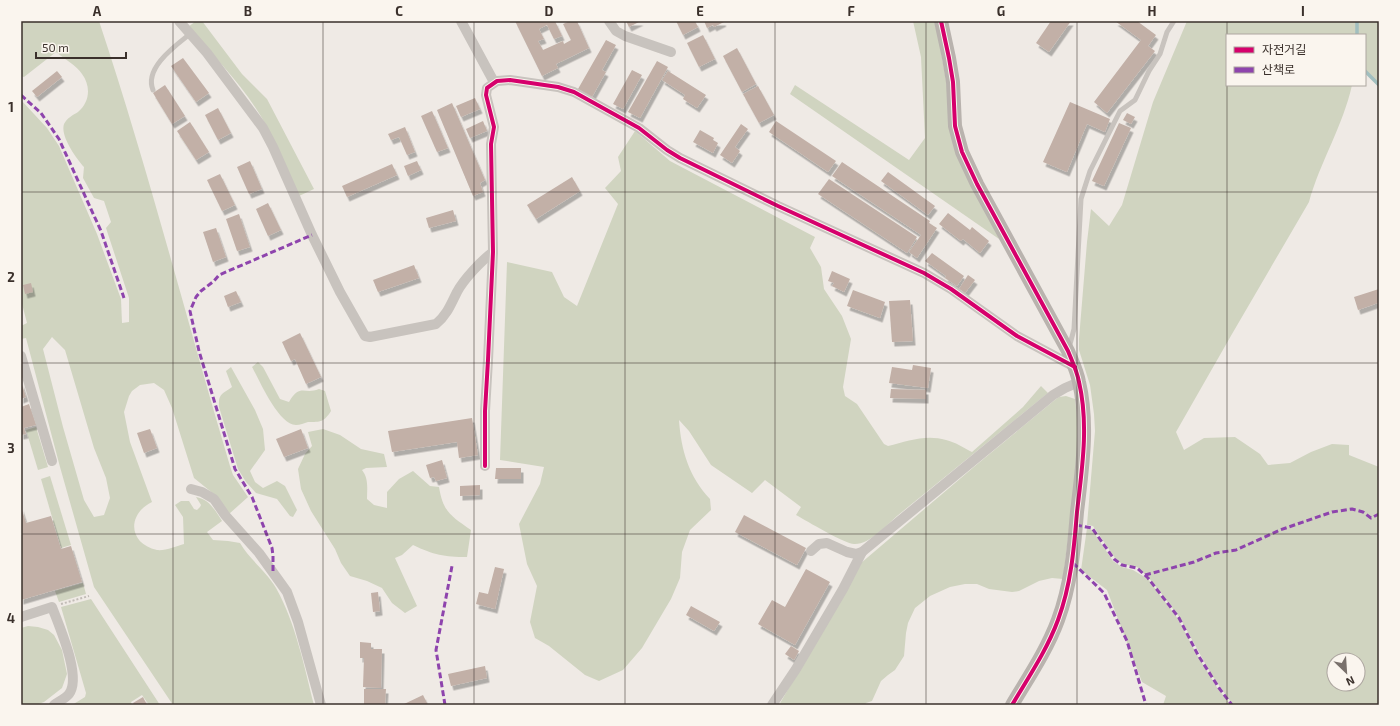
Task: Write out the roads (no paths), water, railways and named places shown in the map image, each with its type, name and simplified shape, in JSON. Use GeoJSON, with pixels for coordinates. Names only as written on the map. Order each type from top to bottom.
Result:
{"type":"FeatureCollection","features":[{"type":"Feature","properties":{"kind":"street"},"geometry":{"type":"LineString","coordinates":[[179,21],[207,53],[263,128],[312,235],[340,292],[365,336],[436,324],[442,319],[458,291],[483,259],[493,252]]}},
{"type":"Feature","properties":{"kind":"street"},"geometry":{"type":"LineString","coordinates":[[462,21],[494,82]]}},
{"type":"Feature","properties":{"kind":"street"},"geometry":{"type":"LineString","coordinates":[[609,21],[616,32],[671,52]]}},
{"type":"Feature","properties":{"kind":"street"},"geometry":{"type":"LineString","coordinates":[[941,21],[953,82],[955,126],[962,152],[977,184],[1068,351],[1080,382],[1084,414],[1084,444],[1073,563],[1067,591],[1058,622],[1035,667],[1012,705]]}},
{"type":"Feature","properties":{"kind":"street"},"geometry":{"type":"LineString","coordinates":[[485,466],[485,411],[493,252],[491,144],[494,127],[486,95],[486,88],[494,82],[510,80],[558,87],[574,92],[639,128],[667,150],[680,158],[792,213],[924,273],[952,289],[1017,336],[1075,367]]}},
{"type":"Feature","properties":{"kind":"street"},"geometry":{"type":"LineString","coordinates":[[21,356],[52,461]]}},
{"type":"Feature","properties":{"kind":"street"},"geometry":{"type":"LineString","coordinates":[[811,551],[819,544],[827,543],[846,552],[856,554],[862,552],[1053,395],[1080,382]]}},
{"type":"Feature","properties":{"kind":"street"},"geometry":{"type":"LineString","coordinates":[[191,489],[202,492],[214,499],[225,515],[259,553],[287,592],[298,622],[321,705]]}},
{"type":"Feature","properties":{"kind":"street"},"geometry":{"type":"LineString","coordinates":[[772,705],[796,669],[843,589],[862,552]]}},
{"type":"Feature","properties":{"kind":"street"},"geometry":{"type":"LineString","coordinates":[[21,617],[52,607],[65,642],[74,683],[69,694],[54,705]]}},
{"type":"Feature","properties":{"kind":"lane"},"geometry":{"type":"LineString","coordinates":[[1068,351],[1074,329],[1081,199],[1090,171],[1120,111],[1135,100],[1149,71],[1160,54],[1167,32],[1174,21]]}},
{"type":"Feature","properties":{"kind":"lane"},"geometry":{"type":"LineString","coordinates":[[153,90],[151,86],[151,78],[158,65],[172,49],[190,34]]}},
{"type":"Feature","properties":{"kind":"waterway"},"geometry":{"type":"LineString","coordinates":[[1357,21],[1357,34]]}},
{"type":"Feature","properties":{"kind":"waterway"},"geometry":{"type":"LineString","coordinates":[[1366,72],[1379,85]]}}]}
